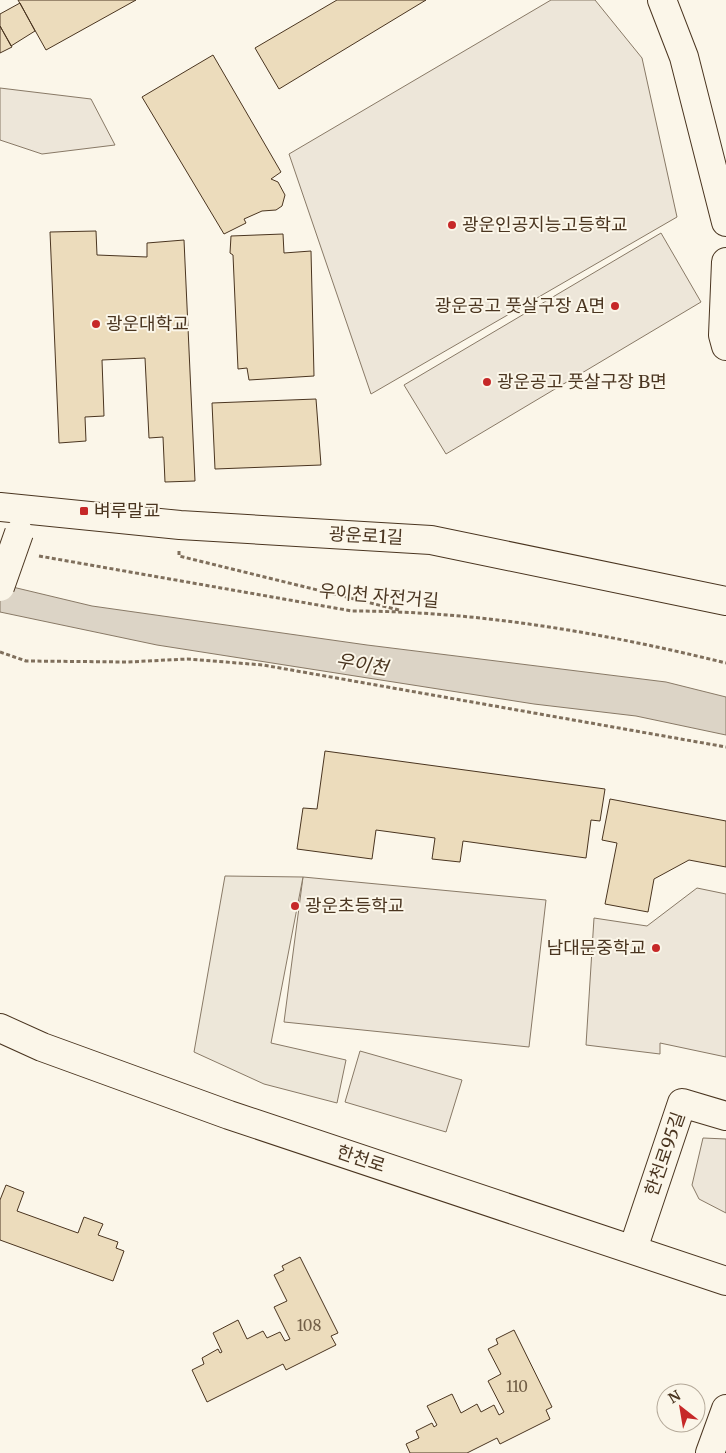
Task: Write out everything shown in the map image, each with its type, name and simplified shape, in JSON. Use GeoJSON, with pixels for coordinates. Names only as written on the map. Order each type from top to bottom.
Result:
{"type":"FeatureCollection","features":[{"type":"Feature","properties":{"kind":"street"},"geometry":{"type":"LineString","coordinates":[[662,0],[684,57],[726,222]]}},
{"type":"Feature","properties":{"kind":"street"},"geometry":{"type":"LineString","coordinates":[[726,262],[723,335],[726,346]]}},
{"type":"Feature","properties":{"kind":"street","name":"광운로1길"},"geometry":{"type":"LineString","coordinates":[[19,526],[180,525],[431,540],[726,601]]}},
{"type":"Feature","properties":{"kind":"street"},"geometry":{"type":"LineString","coordinates":[[0,587],[19,526]]}},
{"type":"Feature","properties":{"kind":"street","name":"한천로"},"geometry":{"type":"LineString","coordinates":[[0,1028],[42,1047],[229,1115],[726,1281]]}},
{"type":"Feature","properties":{"kind":"street","name":"한천로95길"},"geometry":{"type":"LineString","coordinates":[[633,1249],[682,1103],[726,1116]]}},
{"type":"Feature","properties":{"kind":"street"},"geometry":{"type":"LineString","coordinates":[[710,1453],[726,1409]]}},
{"type":"Feature","properties":{"kind":"path"},"geometry":{"type":"LineString","coordinates":[[180,525],[179,556],[403,611]]}},
{"type":"Feature","properties":{"kind":"path","name":"우이천 자전거길"},"geometry":{"type":"LineString","coordinates":[[19,526],[68,562],[352,611],[403,611],[564,629],[726,663]]}},
{"type":"Feature","properties":{"kind":"path"},"geometry":{"type":"LineString","coordinates":[[0,652],[26,661],[128,662],[188,659],[263,665],[726,747]]}},
{"type":"Feature","properties":{"kind":"shaded area"},"geometry":{"type":"Polygon","coordinates":[[[551,0],[595,0],[642,58],[677,217],[371,394],[289,154],[551,0]]]}},
{"type":"Feature","properties":{"kind":"shaded area"},"geometry":{"type":"Polygon","coordinates":[[[0,88],[91,99],[115,145],[42,154],[0,140],[0,88]]]}},
{"type":"Feature","properties":{"kind":"shaded area"},"geometry":{"type":"Polygon","coordinates":[[[661,233],[701,302],[446,454],[404,385],[661,233]]]}},
{"type":"Feature","properties":{"kind":"shaded area"},"geometry":{"type":"Polygon","coordinates":[[[225,876],[303,877],[271,1043],[346,1060],[337,1103],[264,1084],[194,1052],[225,876]]]}},
{"type":"Feature","properties":{"kind":"shaded area"},"geometry":{"type":"Polygon","coordinates":[[[303,877],[546,900],[529,1047],[284,1022],[303,877]]]}},
{"type":"Feature","properties":{"kind":"shaded area"},"geometry":{"type":"Polygon","coordinates":[[[697,888],[726,894],[726,1057],[660,1043],[660,1054],[586,1045],[594,918],[647,926],[697,888]]]}},
{"type":"Feature","properties":{"kind":"shaded area"},"geometry":{"type":"Polygon","coordinates":[[[360,1051],[462,1080],[446,1132],[345,1102],[360,1051]]]}},
{"type":"Feature","properties":{"kind":"shaded area"},"geometry":{"type":"Polygon","coordinates":[[[703,1138],[726,1139],[726,1213],[699,1199],[692,1185],[703,1138]]]}},
{"type":"Feature","properties":{"kind":"water","name":"우이천"},"geometry":{"type":"Polygon","coordinates":[[[0,584],[92,606],[367,645],[666,682],[726,697],[726,735],[636,716],[534,704],[157,645],[0,612],[0,584]]]}},
{"type":"Feature","properties":{"kind":"building"},"geometry":{"type":"Polygon","coordinates":[[[18,0],[136,0],[46,50],[18,0]]]}},
{"type":"Feature","properties":{"kind":"building"},"geometry":{"type":"Polygon","coordinates":[[[337,0],[426,0],[279,89],[255,48],[337,0]]]}},
{"type":"Feature","properties":{"kind":"building"},"geometry":{"type":"Polygon","coordinates":[[[20,3],[35,31],[11,46],[0,26],[0,14],[20,3]]]}},
{"type":"Feature","properties":{"kind":"building"},"geometry":{"type":"Polygon","coordinates":[[[0,26],[12,47],[0,53],[0,26]]]}},
{"type":"Feature","properties":{"kind":"building"},"geometry":{"type":"Polygon","coordinates":[[[213,55],[281,172],[271,179],[278,182],[285,195],[282,206],[276,210],[262,211],[244,219],[246,223],[224,234],[142,97],[213,55]]]}},
{"type":"Feature","properties":{"kind":"building"},"geometry":{"type":"Polygon","coordinates":[[[96,231],[97,255],[147,257],[147,243],[184,240],[195,481],[165,482],[163,437],[149,438],[145,358],[102,360],[104,416],[85,417],[86,441],[59,443],[50,232],[96,231]]]}},
{"type":"Feature","properties":{"kind":"building"},"geometry":{"type":"Polygon","coordinates":[[[283,234],[284,253],[311,251],[314,376],[249,380],[247,368],[238,369],[233,255],[230,253],[231,236],[283,234]]]}},
{"type":"Feature","properties":{"kind":"building"},"geometry":{"type":"Polygon","coordinates":[[[316,399],[321,465],[215,469],[212,403],[316,399]]]}},
{"type":"Feature","properties":{"kind":"building"},"geometry":{"type":"Polygon","coordinates":[[[325,751],[605,789],[600,821],[591,820],[586,858],[463,841],[460,862],[432,859],[435,838],[376,830],[372,859],[297,849],[303,808],[317,809],[325,751]]]}},
{"type":"Feature","properties":{"kind":"building"},"geometry":{"type":"Polygon","coordinates":[[[610,799],[726,821],[726,867],[689,860],[654,879],[648,912],[605,904],[617,843],[602,840],[610,799]]]}},
{"type":"Feature","properties":{"kind":"building"},"geometry":{"type":"Polygon","coordinates":[[[6,1185],[24,1192],[17,1211],[78,1233],[84,1217],[103,1224],[98,1235],[118,1242],[116,1248],[124,1251],[113,1281],[0,1240],[0,1200],[6,1185]]]}},
{"type":"Feature","properties":{"kind":"building"},"geometry":{"type":"Polygon","coordinates":[[[300,1257],[338,1333],[331,1336],[336,1345],[286,1370],[283,1364],[207,1402],[192,1370],[204,1364],[202,1358],[218,1349],[220,1353],[222,1352],[213,1333],[238,1320],[247,1339],[263,1331],[267,1338],[280,1332],[285,1341],[290,1339],[274,1307],[287,1301],[274,1275],[284,1270],[282,1266],[300,1257]]]}},
{"type":"Feature","properties":{"kind":"building"},"geometry":{"type":"Polygon","coordinates":[[[514,1330],[552,1407],[546,1410],[550,1419],[500,1444],[497,1438],[467,1453],[410,1453],[406,1444],[419,1438],[416,1431],[432,1423],[434,1427],[437,1425],[427,1406],[452,1394],[461,1413],[477,1404],[481,1412],[494,1405],[499,1415],[504,1412],[488,1381],[501,1374],[488,1349],[498,1344],[496,1339],[514,1330]]]}},
{"type":"Feature","properties":{"kind":"place","name":"광운인공지능고등학교"},"geometry":{"type":"Point","coordinates":[452,225]}},
{"type":"Feature","properties":{"kind":"place","name":"광운공고 풋살구장 A면"},"geometry":{"type":"Point","coordinates":[615,306]}},
{"type":"Feature","properties":{"kind":"place","name":"광운대학교"},"geometry":{"type":"Point","coordinates":[96,324]}},
{"type":"Feature","properties":{"kind":"place","name":"광운공고 풋살구장 B면"},"geometry":{"type":"Point","coordinates":[487,382]}},
{"type":"Feature","properties":{"kind":"place","name":"벼루말교"},"geometry":{"type":"Point","coordinates":[84,511]}},
{"type":"Feature","properties":{"kind":"place","name":"광운초등학교"},"geometry":{"type":"Point","coordinates":[295,906]}},
{"type":"Feature","properties":{"kind":"place","name":"남대문중학교"},"geometry":{"type":"Point","coordinates":[656,948]}}]}
